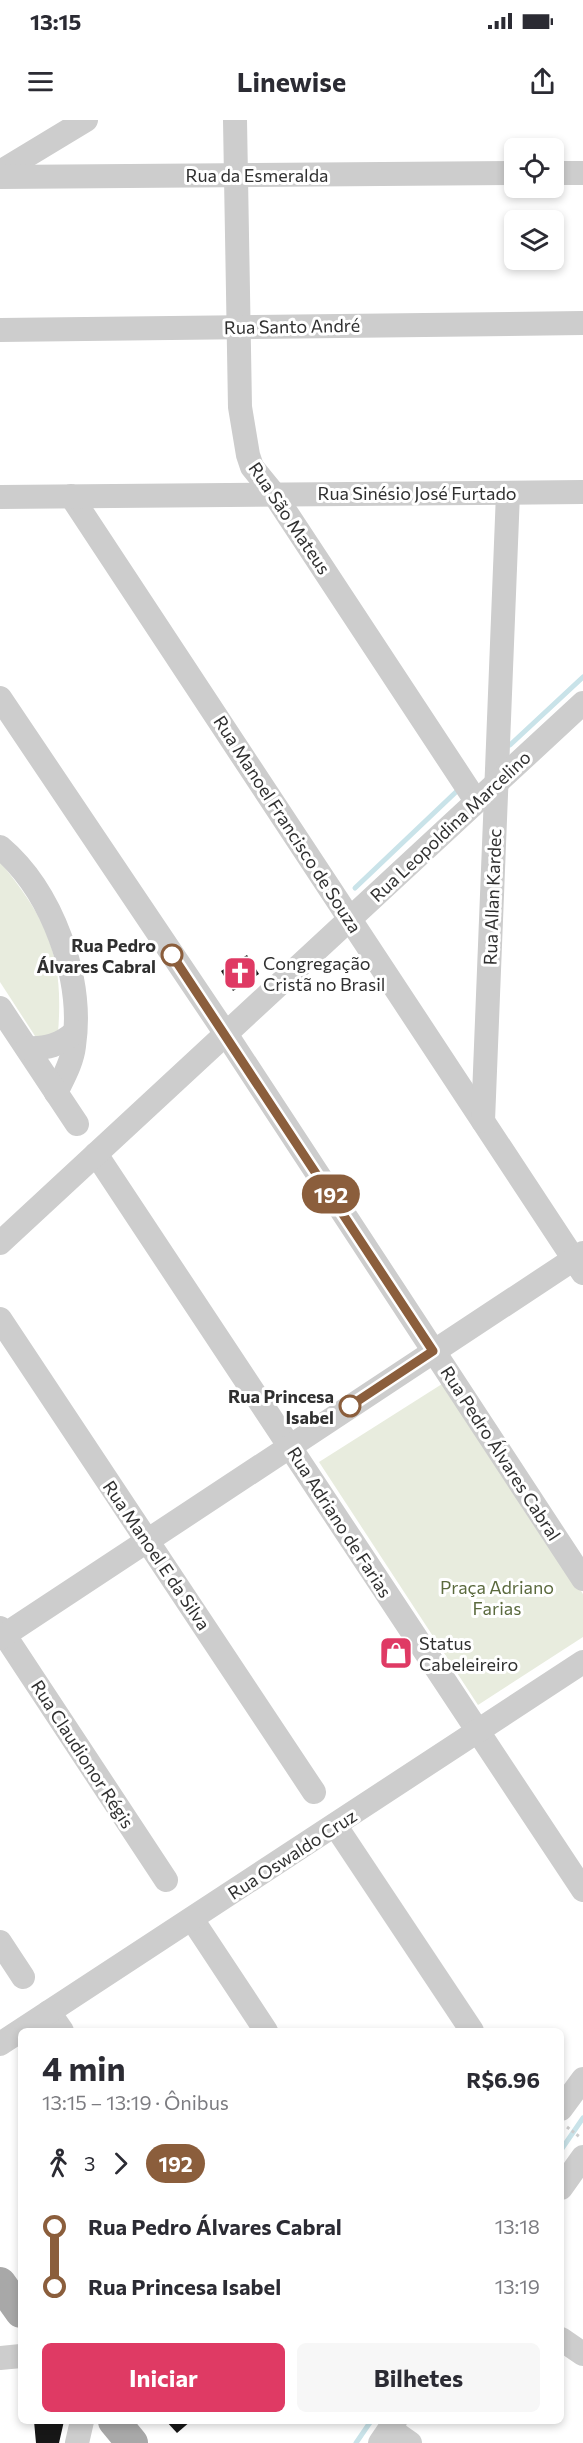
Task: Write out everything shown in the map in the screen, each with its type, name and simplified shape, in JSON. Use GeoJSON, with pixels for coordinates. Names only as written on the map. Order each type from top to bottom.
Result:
{"type":"FeatureCollection","features":[{"type":"Feature","properties":{"kind":"main road"},"geometry":{"type":"LineString","coordinates":[[0,2283],[18,2308]]}},
{"type":"Feature","properties":{"kind":"main road"},"geometry":{"type":"LineString","coordinates":[[116,2424],[132,2443]]}},
{"type":"Feature","properties":{"kind":"street"},"geometry":{"type":"LineString","coordinates":[[0,172],[86,120]]}},
{"type":"Feature","properties":{"kind":"street","name":"Rua São Mateus"},"geometry":{"type":"LineString","coordinates":[[235,120],[240,407],[248,454],[257,475],[274,494],[476,801]]}},
{"type":"Feature","properties":{"kind":"street"},"geometry":{"type":"LineString","coordinates":[[564,173],[583,172]]}},
{"type":"Feature","properties":{"kind":"street","name":"Rua da Esmeralda"},"geometry":{"type":"LineString","coordinates":[[0,177],[504,173]]}},
{"type":"Feature","properties":{"kind":"street","name":"Rua Santo André"},"geometry":{"type":"LineString","coordinates":[[0,330],[583,323]]}},
{"type":"Feature","properties":{"kind":"street","name":"Rua Sinésio José Furtado"},"geometry":{"type":"LineString","coordinates":[[0,497],[583,492]]}},
{"type":"Feature","properties":{"kind":"street","name":"Rua Allan Kardec"},"geometry":{"type":"LineString","coordinates":[[483,1121],[508,493]]}},
{"type":"Feature","properties":{"kind":"street","name":"Rua Manoel Francisco de Souza"},"geometry":{"type":"LineString","coordinates":[[71,496],[483,1121],[580,1262]]}},
{"type":"Feature","properties":{"kind":"street","name":"Rua Pedro Álvares Cabral"},"geometry":{"type":"LineString","coordinates":[[0,698],[226,1034],[583,1579]]}},
{"type":"Feature","properties":{"kind":"street","name":"Rua Leopoldina Marcelino"},"geometry":{"type":"LineString","coordinates":[[0,1243],[583,703]]}},
{"type":"Feature","properties":{"kind":"street"},"geometry":{"type":"LineString","coordinates":[[0,847],[20,867],[33,885],[55,924],[72,978],[75,1032],[71,1060],[56,1093]]}},
{"type":"Feature","properties":{"kind":"street"},"geometry":{"type":"LineString","coordinates":[[0,1008],[77,1124]]}},
{"type":"Feature","properties":{"kind":"street"},"geometry":{"type":"LineString","coordinates":[[27,1048],[40,1049],[57,1045],[75,1032]]}},
{"type":"Feature","properties":{"kind":"street","name":"Rua Adriano de Farias"},"geometry":{"type":"LineString","coordinates":[[96,1154],[583,1890]]}},
{"type":"Feature","properties":{"kind":"street"},"geometry":{"type":"LineString","coordinates":[[2,1634],[148,1542],[433,1351],[580,1262]]}},
{"type":"Feature","properties":{"kind":"street","name":"Rua Manoel E da Silva"},"geometry":{"type":"LineString","coordinates":[[0,1319],[314,1792]]}},
{"type":"Feature","properties":{"kind":"street","name":"Rua Claudionor Régis"},"geometry":{"type":"LineString","coordinates":[[2,1634],[166,1880]]}},
{"type":"Feature","properties":{"kind":"street","name":"Rua Oswaldo Cruz"},"geometry":{"type":"LineString","coordinates":[[41,2028],[56,2022],[192,1919],[583,1662]]}},
{"type":"Feature","properties":{"kind":"street"},"geometry":{"type":"LineString","coordinates":[[335,1825],[470,2028]]}},
{"type":"Feature","properties":{"kind":"street"},"geometry":{"type":"LineString","coordinates":[[192,1919],[264,2028]]}},
{"type":"Feature","properties":{"kind":"street"},"geometry":{"type":"LineString","coordinates":[[0,1942],[23,1977]]}},
{"type":"Feature","properties":{"kind":"street","name":"Rua Oswaldo Cruz"},"geometry":{"type":"LineString","coordinates":[[0,2044],[18,2037]]}},
{"type":"Feature","properties":{"kind":"street"},"geometry":{"type":"LineString","coordinates":[[564,2105],[583,2079]]}},
{"type":"Feature","properties":{"kind":"street"},"geometry":{"type":"LineString","coordinates":[[564,2184],[583,2157]]}},
{"type":"Feature","properties":{"kind":"street"},"geometry":{"type":"LineString","coordinates":[[564,2341],[583,2354]]}},
{"type":"Feature","properties":{"kind":"street"},"geometry":{"type":"LineString","coordinates":[[0,2358],[18,2356]]}},
{"type":"Feature","properties":{"kind":"street"},"geometry":{"type":"LineString","coordinates":[[77,2443],[81,2424]]}},
{"type":"Feature","properties":{"kind":"street"},"geometry":{"type":"LineString","coordinates":[[388,2431],[410,2443]]}},
{"type":"Feature","properties":{"kind":"path"},"geometry":{"type":"LineString","coordinates":[[564,2124],[583,2139]]}},
{"type":"Feature","properties":{"kind":"green space"},"geometry":{"type":"Polygon","coordinates":[[[0,862],[30,902],[41,922],[55,961],[59,1006],[58,1033],[37,1039],[0,982],[0,862]]]}},
{"type":"Feature","properties":{"kind":"green space","name":"Praça Adriano Farias"},"geometry":{"type":"Polygon","coordinates":[[[442,1384],[583,1594],[583,1637],[478,1705],[319,1462],[442,1384]]]}},
{"type":"Feature","properties":{"kind":"building","name":"Congregação Cristã no Brasil"},"geometry":{"type":"Polygon","coordinates":[[[247,955],[259,974],[233,991],[221,971],[247,955]]]}},
{"type":"Feature","properties":{"kind":"building"},"geometry":{"type":"Polygon","coordinates":[[[34,2424],[63,2424],[59,2443],[36,2443],[34,2424]]]}},
{"type":"Feature","properties":{"kind":"building"},"geometry":{"type":"Polygon","coordinates":[[[169,2424],[188,2424],[177,2433],[169,2424]]]}},
{"type":"Feature","properties":{"kind":"waterway"},"geometry":{"type":"LineString","coordinates":[[510,745],[583,677]]}},
{"type":"Feature","properties":{"kind":"waterway"},"geometry":{"type":"LineString","coordinates":[[355,888],[457,791]]}},
{"type":"Feature","properties":{"kind":"waterway"},"geometry":{"type":"LineString","coordinates":[[564,2146],[583,2118]]}},
{"type":"Feature","properties":{"kind":"waterway"},"geometry":{"type":"LineString","coordinates":[[356,2443],[369,2424]]}},
{"type":"Feature","properties":{"kind":"bus line","name":"192"},"geometry":{"type":"LineString","coordinates":[[172,955],[433,1351],[350,1406]]}},
{"type":"Feature","properties":{"kind":"place","name":"Rua Pedro Álvares Cabral"},"geometry":{"type":"Point","coordinates":[172,955]}},
{"type":"Feature","properties":{"kind":"place","name":"Congregação Cristã no Brasil"},"geometry":{"type":"Point","coordinates":[240,973]}},
{"type":"Feature","properties":{"kind":"place","name":"Rua Princesa Isabel"},"geometry":{"type":"Point","coordinates":[350,1406]}},
{"type":"Feature","properties":{"kind":"place","name":"Status Cabeleireiro"},"geometry":{"type":"Point","coordinates":[396,1653]}}]}
